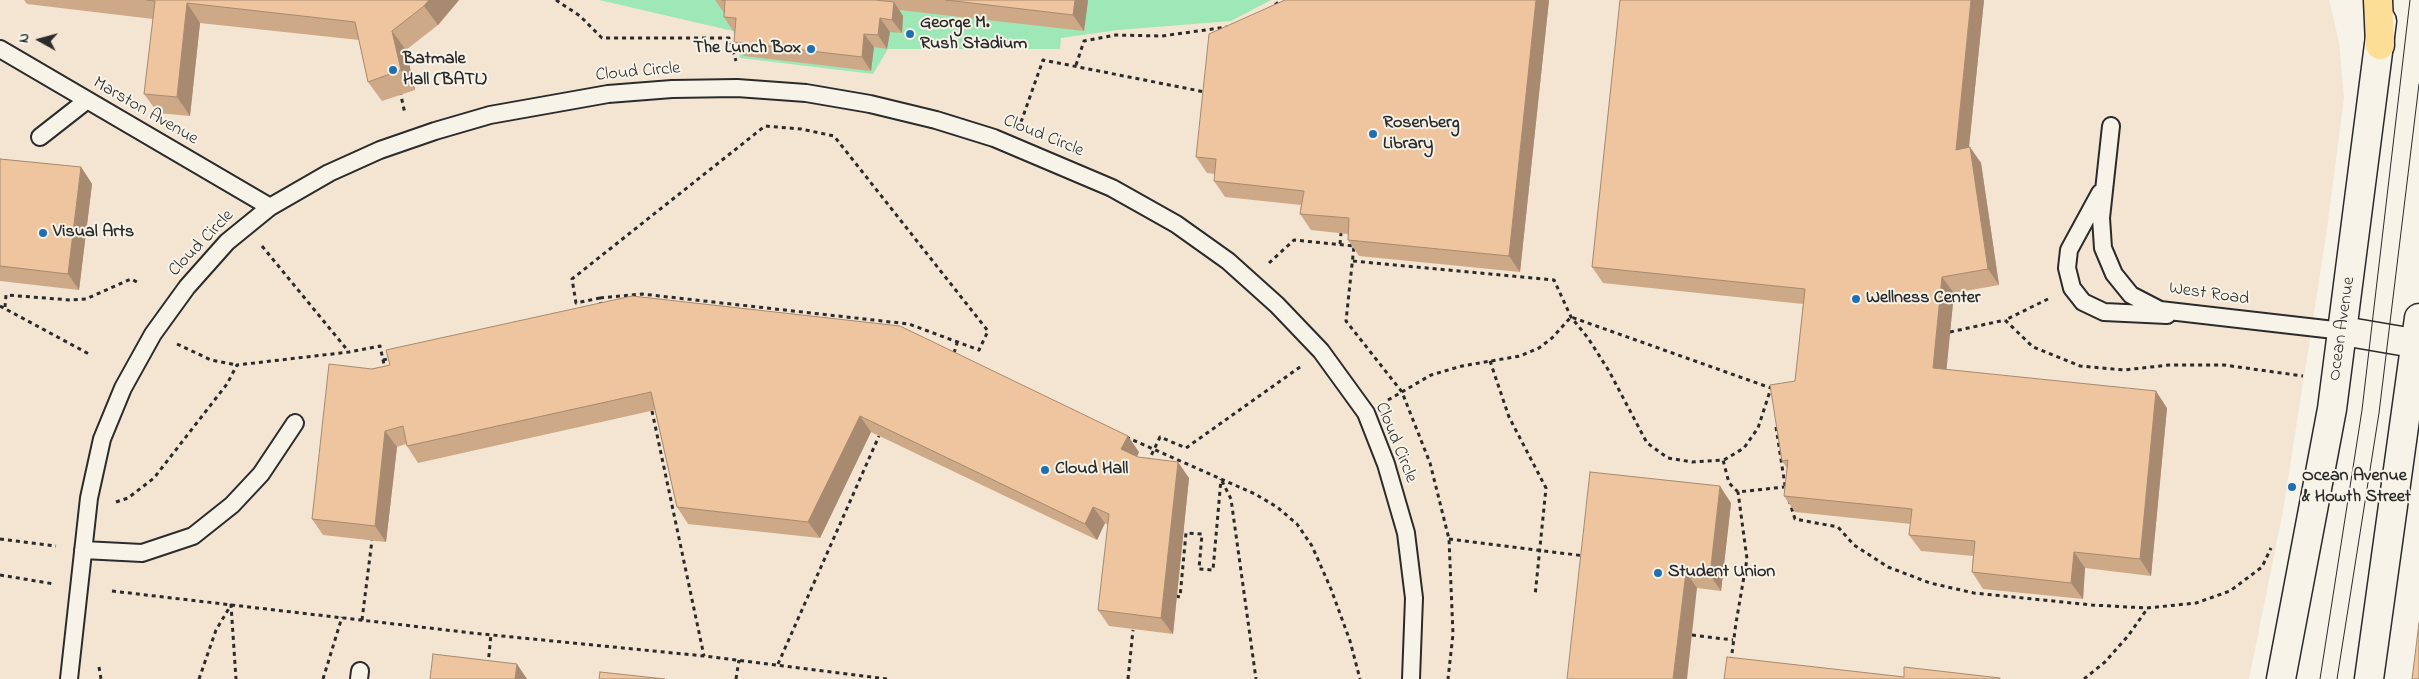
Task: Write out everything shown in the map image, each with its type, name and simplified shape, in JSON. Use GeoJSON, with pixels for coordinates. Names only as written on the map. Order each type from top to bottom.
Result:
{"type":"FeatureCollection","features":[{"type":"Feature","properties":{"kind":"highway"},"geometry":{"type":"LineString","coordinates":[[2378,0],[2380,45]]}},
{"type":"Feature","properties":{"kind":"main road","name":"Ocean Avenue"},"geometry":{"type":"LineString","coordinates":[[2284,672],[2320,479],[2343,331],[2380,45],[2384,0]]}},
{"type":"Feature","properties":{"kind":"main road"},"geometry":{"type":"LineString","coordinates":[[2343,331],[2418,335],[2369,678]]}},
{"type":"Feature","properties":{"kind":"lane","name":"Marston Avenue"},"geometry":{"type":"LineString","coordinates":[[0,49],[270,207]]}},
{"type":"Feature","properties":{"kind":"lane","name":"Cloud Circle"},"geometry":{"type":"LineString","coordinates":[[69,679],[87,513],[102,439],[122,388],[153,334],[187,287],[227,242],[270,207],[329,173],[410,139],[490,115],[608,94],[672,89],[737,88],[806,93],[870,104],[936,120],[1013,145],[1112,188],[1176,224],[1228,261],[1252,282],[1321,351],[1366,413],[1386,464],[1406,533],[1414,598],[1411,679]]}},
{"type":"Feature","properties":{"kind":"lane"},"geometry":{"type":"LineString","coordinates":[[40,137],[86,101]]}},
{"type":"Feature","properties":{"kind":"lane","name":"West Road"},"geometry":{"type":"LineString","coordinates":[[2111,126],[2101,218],[2103,248],[2114,274],[2131,295],[2160,310],[2343,331]]}},
{"type":"Feature","properties":{"kind":"lane"},"geometry":{"type":"LineString","coordinates":[[2104,184],[2069,250],[2067,268],[2072,288],[2083,302],[2104,312],[2142,315],[2194,315]]}},
{"type":"Feature","properties":{"kind":"lane"},"geometry":{"type":"LineString","coordinates":[[83,550],[142,552],[193,536],[232,505],[261,474],[295,423]]}},
{"type":"Feature","properties":{"kind":"path"},"geometry":{"type":"LineString","coordinates":[[556,0],[580,16],[602,38],[729,38],[738,67]]}},
{"type":"Feature","properties":{"kind":"path"},"geometry":{"type":"LineString","coordinates":[[1274,6],[1281,0]]}},
{"type":"Feature","properties":{"kind":"path"},"geometry":{"type":"LineString","coordinates":[[1076,65],[1084,42],[1116,35],[1162,36],[1228,27],[1236,24]]}},
{"type":"Feature","properties":{"kind":"path"},"geometry":{"type":"LineString","coordinates":[[1013,145],[1043,60],[1206,92]]}},
{"type":"Feature","properties":{"kind":"path"},"geometry":{"type":"LineString","coordinates":[[398,83],[410,139]]}},
{"type":"Feature","properties":{"kind":"path"},"geometry":{"type":"LineString","coordinates":[[801,129],[802,122]]}},
{"type":"Feature","properties":{"kind":"path"},"geometry":{"type":"LineString","coordinates":[[765,126],[801,129],[834,136],[988,332],[980,350],[958,340],[909,324],[642,294],[600,298],[576,303],[572,279],[765,126]]}},
{"type":"Feature","properties":{"kind":"path"},"geometry":{"type":"LineString","coordinates":[[1340,244],[1342,233]]}},
{"type":"Feature","properties":{"kind":"path"},"geometry":{"type":"LineString","coordinates":[[1252,282],[1276,254],[1294,240],[1354,246],[1346,321],[1402,392],[1430,463],[1449,539],[1453,634],[1448,679]]}},
{"type":"Feature","properties":{"kind":"path"},"geometry":{"type":"LineString","coordinates":[[263,247],[349,352]]}},
{"type":"Feature","properties":{"kind":"path"},"geometry":{"type":"LineString","coordinates":[[1353,261],[1554,280],[1571,317],[1588,338],[1609,371],[1648,443],[1668,458],[1692,462],[1723,460],[1744,448],[1758,428],[1771,388]]}},
{"type":"Feature","properties":{"kind":"path"},"geometry":{"type":"LineString","coordinates":[[89,354],[2,306],[6,295],[70,300],[86,299],[131,279],[137,282]]}},
{"type":"Feature","properties":{"kind":"path"},"geometry":{"type":"LineString","coordinates":[[1950,332],[2005,320],[2072,288]]}},
{"type":"Feature","properties":{"kind":"path"},"geometry":{"type":"LineString","coordinates":[[600,298],[602,312]]}},
{"type":"Feature","properties":{"kind":"path"},"geometry":{"type":"LineString","coordinates":[[1402,392],[1431,375],[1462,366],[1520,356],[1539,348],[1552,338],[1571,317]]}},
{"type":"Feature","properties":{"kind":"path"},"geometry":{"type":"LineString","coordinates":[[1571,317],[1771,388],[1780,388]]}},
{"type":"Feature","properties":{"kind":"path"},"geometry":{"type":"LineString","coordinates":[[2005,320],[2033,347],[2080,366],[2124,370],[2169,365],[2224,364],[2303,376]]}},
{"type":"Feature","properties":{"kind":"path"},"geometry":{"type":"LineString","coordinates":[[958,340],[953,352],[962,356]]}},
{"type":"Feature","properties":{"kind":"path"},"geometry":{"type":"LineString","coordinates":[[183,347],[212,360],[237,365],[349,352],[380,346],[386,377]]}},
{"type":"Feature","properties":{"kind":"path"},"geometry":{"type":"LineString","coordinates":[[383,360],[393,358]]}},
{"type":"Feature","properties":{"kind":"path"},"geometry":{"type":"LineString","coordinates":[[1490,362],[1509,417],[1546,488],[1535,596]]}},
{"type":"Feature","properties":{"kind":"path"},"geometry":{"type":"LineString","coordinates":[[1141,462],[1146,465],[1160,437],[1186,448],[1304,363]]}},
{"type":"Feature","properties":{"kind":"path"},"geometry":{"type":"LineString","coordinates":[[87,513],[128,498],[154,478],[227,384],[237,365]]}},
{"type":"Feature","properties":{"kind":"path"},"geometry":{"type":"LineString","coordinates":[[1771,388],[1773,398]]}},
{"type":"Feature","properties":{"kind":"path"},"geometry":{"type":"LineString","coordinates":[[652,411],[704,656]]}},
{"type":"Feature","properties":{"kind":"path"},"geometry":{"type":"LineString","coordinates":[[1775,418],[1784,487],[1794,519],[1838,527],[1854,545],[1888,567],[1930,583],[1974,593],[2147,608],[2196,603],[2230,591],[2262,566],[2273,544]]}},
{"type":"Feature","properties":{"kind":"path"},"geometry":{"type":"LineString","coordinates":[[1119,433],[1255,494],[1277,507],[1297,524],[1307,539],[1331,589],[1350,641],[1360,679]]}},
{"type":"Feature","properties":{"kind":"path"},"geometry":{"type":"LineString","coordinates":[[778,664],[879,436]]}},
{"type":"Feature","properties":{"kind":"path"},"geometry":{"type":"LineString","coordinates":[[1723,460],[1729,483],[1738,492],[1748,559],[1731,666]]}},
{"type":"Feature","properties":{"kind":"path"},"geometry":{"type":"LineString","coordinates":[[1176,596],[1180,597],[1186,533],[1202,534],[1199,569],[1213,570],[1221,479]]}},
{"type":"Feature","properties":{"kind":"path"},"geometry":{"type":"LineString","coordinates":[[1221,479],[1231,499],[1256,679]]}},
{"type":"Feature","properties":{"kind":"path"},"geometry":{"type":"LineString","coordinates":[[1738,492],[1784,487]]}},
{"type":"Feature","properties":{"kind":"path"},"geometry":{"type":"LineString","coordinates":[[0,539],[83,550]]}},
{"type":"Feature","properties":{"kind":"path"},"geometry":{"type":"LineString","coordinates":[[1449,539],[1594,557]]}},
{"type":"Feature","properties":{"kind":"path"},"geometry":{"type":"LineString","coordinates":[[362,620],[372,540]]}},
{"type":"Feature","properties":{"kind":"path"},"geometry":{"type":"LineString","coordinates":[[0,575],[57,584]]}},
{"type":"Feature","properties":{"kind":"path"},"geometry":{"type":"LineString","coordinates":[[112,591],[362,620],[778,664],[887,679]]}},
{"type":"Feature","properties":{"kind":"path"},"geometry":{"type":"LineString","coordinates":[[199,679],[216,630],[231,605]]}},
{"type":"Feature","properties":{"kind":"path"},"geometry":{"type":"LineString","coordinates":[[231,605],[236,679]]}},
{"type":"Feature","properties":{"kind":"path"},"geometry":{"type":"LineString","coordinates":[[2084,679],[2105,662],[2128,636],[2147,608]]}},
{"type":"Feature","properties":{"kind":"path"},"geometry":{"type":"LineString","coordinates":[[323,679],[342,617]]}},
{"type":"Feature","properties":{"kind":"path"},"geometry":{"type":"LineString","coordinates":[[1128,679],[1133,630]]}},
{"type":"Feature","properties":{"kind":"path"},"geometry":{"type":"LineString","coordinates":[[488,669],[491,634]]}},
{"type":"Feature","properties":{"kind":"path"},"geometry":{"type":"LineString","coordinates":[[1692,635],[1734,640]]}},
{"type":"Feature","properties":{"kind":"path"},"geometry":{"type":"LineString","coordinates":[[736,679],[739,660]]}},
{"type":"Feature","properties":{"kind":"shaded area"},"geometry":{"type":"Polygon","coordinates":[[[0,0],[2329,0],[2339,42],[2344,98],[2326,236],[2283,511],[2249,679],[0,679],[0,0]]]}},
{"type":"Feature","properties":{"kind":"green space","name":"George M. Rush Stadium"},"geometry":{"type":"Polygon","coordinates":[[[599,0],[1271,0],[1231,21],[1118,30],[1061,38],[1060,49],[888,49],[873,74],[740,58],[733,31],[599,0]]]}},
{"type":"Feature","properties":{"kind":"building"},"geometry":{"type":"Polygon","coordinates":[[[147,0],[429,0],[392,31],[401,70],[368,82],[355,22],[187,3],[177,97],[144,94],[155,1],[147,0]]]}},
{"type":"Feature","properties":{"kind":"building"},"geometry":{"type":"Polygon","coordinates":[[[725,0],[875,0],[894,2],[892,20],[880,18],[878,35],[864,34],[862,57],[734,42],[736,18],[724,17],[725,0]]]}},
{"type":"Feature","properties":{"kind":"building"},"geometry":{"type":"Polygon","coordinates":[[[946,0],[1075,0],[1073,15],[946,0]]]}},
{"type":"Feature","properties":{"kind":"building","name":"Rosenberg Library"},"geometry":{"type":"Polygon","coordinates":[[[1285,0],[1536,0],[1509,256],[1348,240],[1349,218],[1300,214],[1304,191],[1214,181],[1216,159],[1196,157],[1209,34],[1285,0]]]}},
{"type":"Feature","properties":{"kind":"building","name":"Wellness Center"},"geometry":{"type":"Polygon","coordinates":[[[1620,0],[1971,0],[1956,150],[1970,147],[1988,269],[1942,277],[1933,368],[2156,391],[2140,559],[2074,552],[2071,583],[1972,572],[1975,541],[1909,535],[1912,509],[1784,496],[1788,460],[1782,461],[1770,385],[1795,381],[1805,289],[1592,267],[1620,0]]]}},
{"type":"Feature","properties":{"kind":"building","name":"Visual Arts"},"geometry":{"type":"Polygon","coordinates":[[[0,159],[81,167],[68,274],[0,266],[0,159]]]}},
{"type":"Feature","properties":{"kind":"building","name":"Cloud Hall"},"geometry":{"type":"Polygon","coordinates":[[[632,296],[900,326],[1128,436],[1121,449],[1138,457],[1178,462],[1161,618],[1098,610],[1109,514],[1093,507],[1085,524],[860,416],[808,522],[677,507],[651,392],[407,446],[403,426],[385,431],[375,526],[312,519],[329,364],[372,369],[390,365],[386,350],[632,296]]]}},
{"type":"Feature","properties":{"kind":"building","name":"Student Union"},"geometry":{"type":"Polygon","coordinates":[[[1590,472],[1720,486],[1710,575],[1686,572],[1673,679],[1567,679],[1590,472]]]}},
{"type":"Feature","properties":{"kind":"building"},"geometry":{"type":"Polygon","coordinates":[[[2419,623],[2419,679],[2412,679],[2419,623]]]}},
{"type":"Feature","properties":{"kind":"building"},"geometry":{"type":"Polygon","coordinates":[[[433,654],[517,664],[515,679],[430,679],[433,654]]]}},
{"type":"Feature","properties":{"kind":"building"},"geometry":{"type":"Polygon","coordinates":[[[1727,657],[1904,677],[1904,667],[2000,679],[1724,679],[1727,657]]]}},
{"type":"Feature","properties":{"kind":"building"},"geometry":{"type":"Polygon","coordinates":[[[600,672],[665,679],[599,679],[600,672]]]}},
{"type":"Feature","properties":{"kind":"tram line"},"geometry":{"type":"LineString","coordinates":[[2320,679],[2362,410],[2410,0]]}},
{"type":"Feature","properties":{"kind":"tram line"},"geometry":{"type":"LineString","coordinates":[[2337,679],[2379,413],[2419,84]]}},
{"type":"Feature","properties":{"kind":"place","name":"George M. Rush Stadium"},"geometry":{"type":"Point","coordinates":[910,34]}},
{"type":"Feature","properties":{"kind":"place","name":"The Lunch Box"},"geometry":{"type":"Point","coordinates":[811,49]}},
{"type":"Feature","properties":{"kind":"place","name":"Batmale Hall (BATL)"},"geometry":{"type":"Point","coordinates":[393,70]}},
{"type":"Feature","properties":{"kind":"place","name":"Rosenberg Library"},"geometry":{"type":"Point","coordinates":[1373,134]}},
{"type":"Feature","properties":{"kind":"place","name":"Visual Arts"},"geometry":{"type":"Point","coordinates":[43,233]}},
{"type":"Feature","properties":{"kind":"place","name":"Wellness Center"},"geometry":{"type":"Point","coordinates":[1856,299]}},
{"type":"Feature","properties":{"kind":"place","name":"Cloud Hall"},"geometry":{"type":"Point","coordinates":[1045,470]}},
{"type":"Feature","properties":{"kind":"place","name":"Ocean Avenue & Howth Street"},"geometry":{"type":"Point","coordinates":[2292,487]}},
{"type":"Feature","properties":{"kind":"place","name":"Student Union"},"geometry":{"type":"Point","coordinates":[1658,573]}}]}
